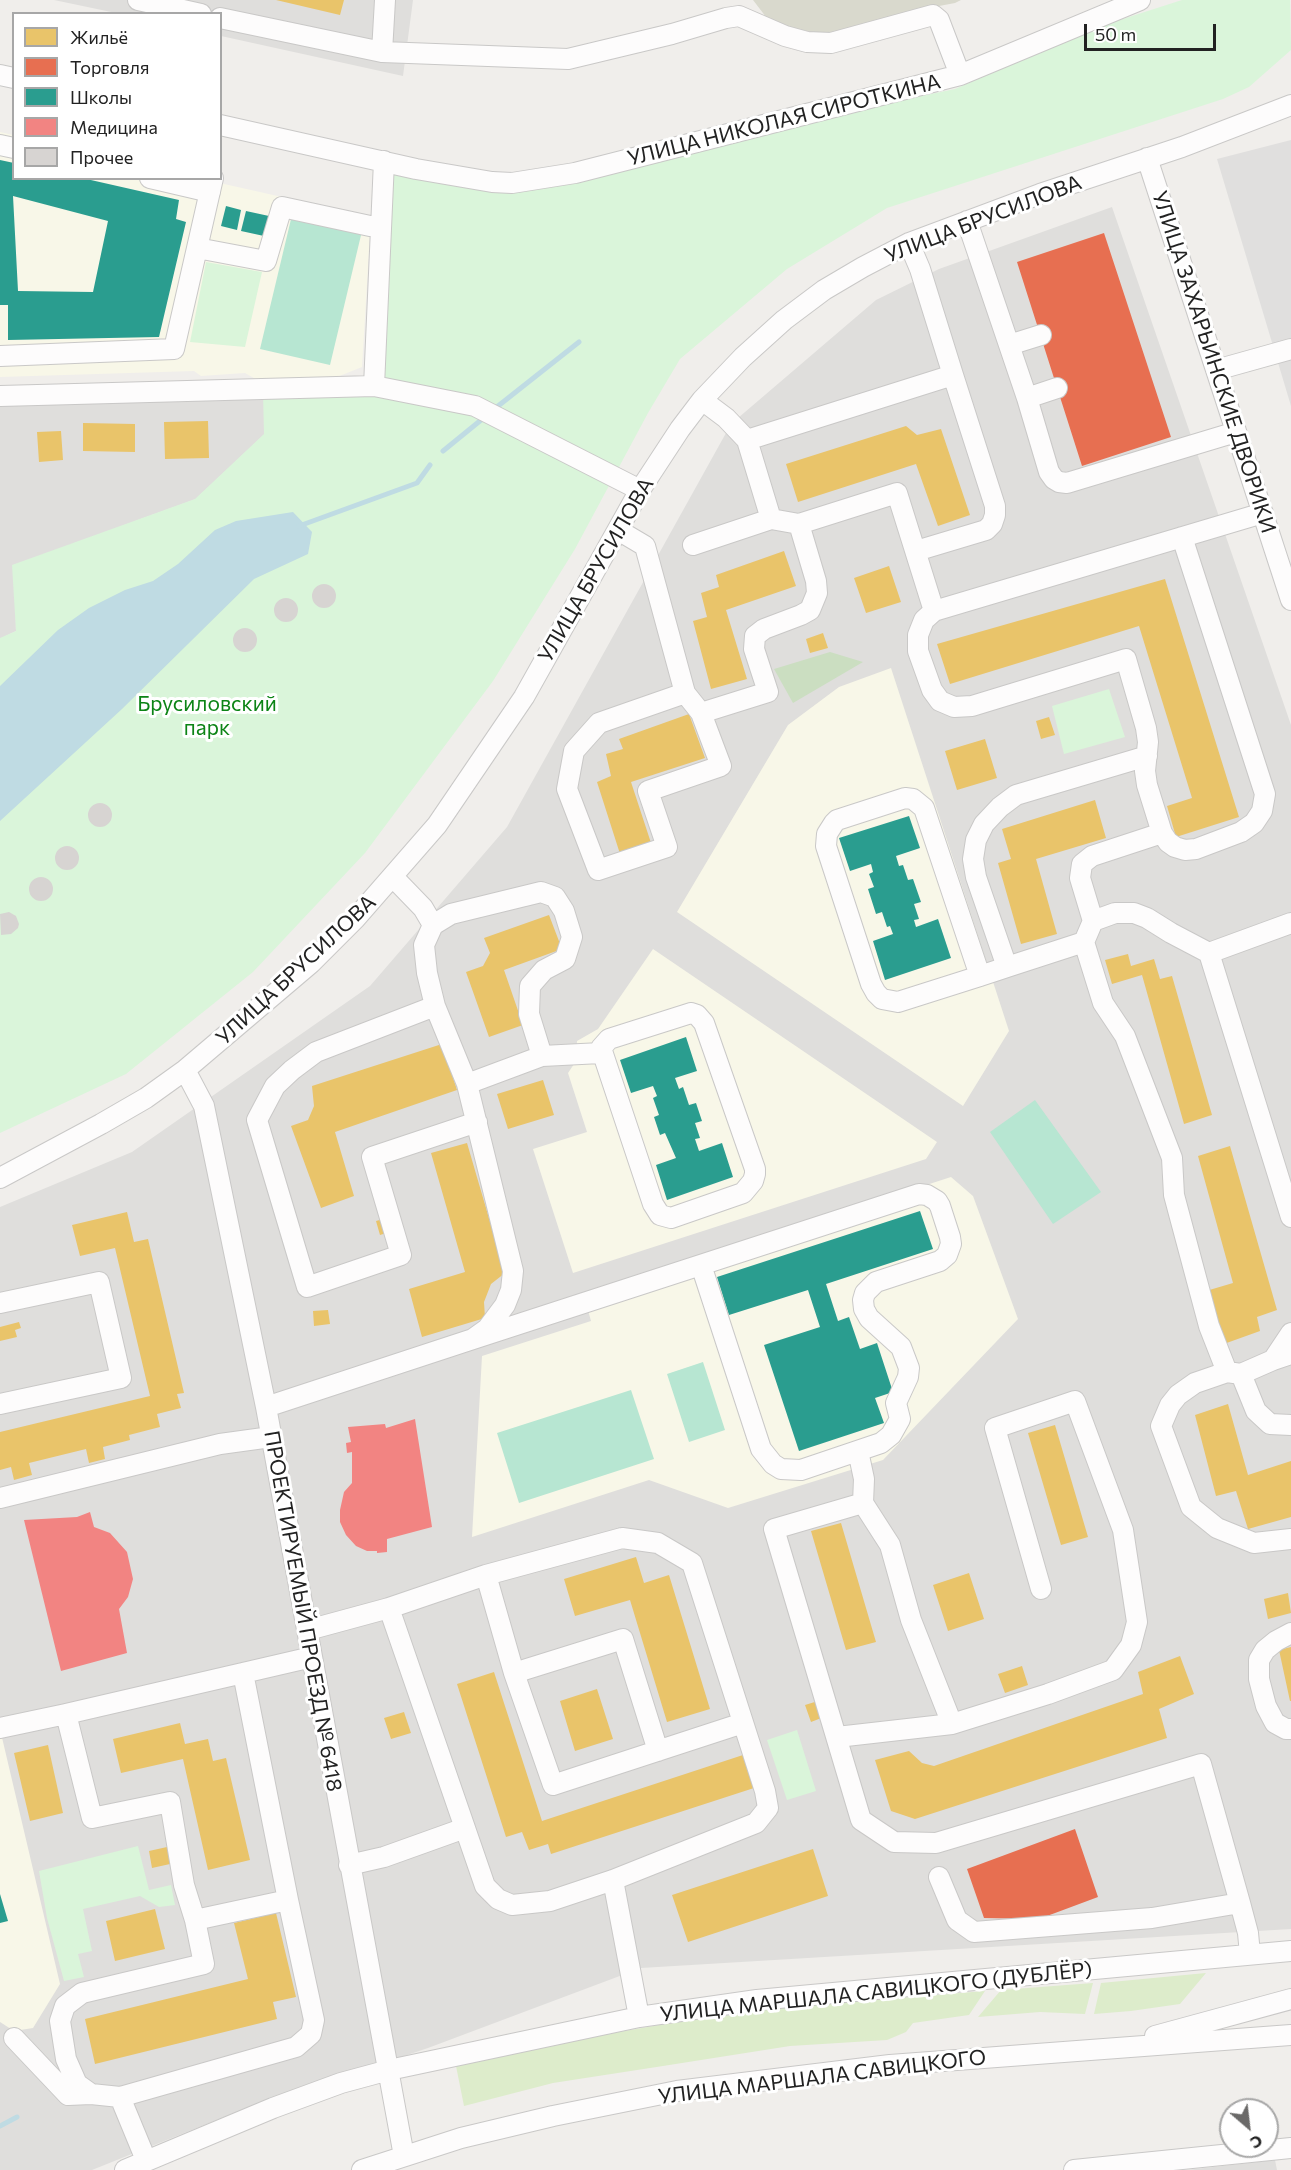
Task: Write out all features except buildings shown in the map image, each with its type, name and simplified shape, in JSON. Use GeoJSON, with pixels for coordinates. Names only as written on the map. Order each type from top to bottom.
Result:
{"type":"FeatureCollection","features":[{"type":"Feature","properties":{"kind":"street"},"geometry":{"type":"LineString","coordinates":[[138,0],[192,12]]}},
{"type":"Feature","properties":{"kind":"street"},"geometry":{"type":"LineString","coordinates":[[381,52],[385,0]]}},
{"type":"Feature","properties":{"kind":"street","name":"УЛИЦА НИКОЛАЯ СИРОТКИНА"},"geometry":{"type":"LineString","coordinates":[[222,131],[324,148],[416,169],[492,182],[512,183],[564,175],[960,75],[1140,0]]}},
{"type":"Feature","properties":{"kind":"street"},"geometry":{"type":"LineString","coordinates":[[222,18],[381,52],[568,59],[740,16],[785,36],[807,42],[831,43],[933,15],[939,20],[960,75]]}},
{"type":"Feature","properties":{"kind":"street","name":"УЛИЦА БРУСИЛОВА"},"geometry":{"type":"LineString","coordinates":[[0,1178],[146,1098],[185,1070],[310,963],[355,919],[437,825],[524,697],[640,490],[680,429],[702,400],[743,357],[784,320],[824,290],[909,243],[1291,105]]}},
{"type":"Feature","properties":{"kind":"street","name":"УЛИЦА ЗАХАРЬИНСКИЕ ДВОРИКИ"},"geometry":{"type":"LineString","coordinates":[[1147,158],[1291,600]]}},
{"type":"Feature","properties":{"kind":"street"},"geometry":{"type":"LineString","coordinates":[[374,386],[384,161]]}},
{"type":"Feature","properties":{"kind":"street"},"geometry":{"type":"LineString","coordinates":[[0,356],[174,349],[211,185],[167,180]]}},
{"type":"Feature","properties":{"kind":"street"},"geometry":{"type":"LineString","coordinates":[[197,248],[266,261],[282,207],[370,226]]}},
{"type":"Feature","properties":{"kind":"street"},"geometry":{"type":"LineString","coordinates":[[967,221],[1027,398],[1049,472],[1059,482],[1067,483],[1236,432]]}},
{"type":"Feature","properties":{"kind":"street"},"geometry":{"type":"LineString","coordinates":[[909,243],[954,375],[996,515],[986,530],[916,551]]}},
{"type":"Feature","properties":{"kind":"street"},"geometry":{"type":"LineString","coordinates":[[1009,345],[1041,334]]}},
{"type":"Feature","properties":{"kind":"street"},"geometry":{"type":"LineString","coordinates":[[1216,370],[1291,350]]}},
{"type":"Feature","properties":{"kind":"street"},"geometry":{"type":"LineString","coordinates":[[747,440],[954,375]]}},
{"type":"Feature","properties":{"kind":"street"},"geometry":{"type":"LineString","coordinates":[[0,396],[374,386],[475,406],[640,490]]}},
{"type":"Feature","properties":{"kind":"street"},"geometry":{"type":"LineString","coordinates":[[1027,398],[1057,388]]}},
{"type":"Feature","properties":{"kind":"street"},"geometry":{"type":"LineString","coordinates":[[702,400],[726,418],[747,440],[771,519]]}},
{"type":"Feature","properties":{"kind":"street"},"geometry":{"type":"LineString","coordinates":[[693,545],[771,519],[799,524],[897,493],[934,611]]}},
{"type":"Feature","properties":{"kind":"street"},"geometry":{"type":"LineString","coordinates":[[1182,537],[1265,794],[1262,811],[1254,823],[1241,832],[1216,843],[1185,850],[1175,848],[1162,833],[1147,785],[1146,728],[1126,659],[972,706],[954,707],[940,701],[932,690],[918,651],[918,635],[924,620],[934,611],[1182,537],[1263,513]]}},
{"type":"Feature","properties":{"kind":"street"},"geometry":{"type":"LineString","coordinates":[[701,713],[768,692],[754,649],[755,636],[764,629],[810,610],[817,593],[816,581],[799,524]]}},
{"type":"Feature","properties":{"kind":"street"},"geometry":{"type":"LineString","coordinates":[[618,530],[645,546],[685,693],[701,713],[721,766],[648,791],[667,847],[598,870],[567,789],[574,751],[599,723],[685,693]]}},
{"type":"Feature","properties":{"kind":"street"},"geometry":{"type":"LineString","coordinates":[[1007,967],[976,877],[973,859],[976,840],[984,824],[1000,807],[1016,795],[1147,756]]}},
{"type":"Feature","properties":{"kind":"street"},"geometry":{"type":"LineString","coordinates":[[980,976],[927,813],[919,802],[905,798],[837,820],[827,834],[826,846],[871,984],[882,999],[898,1002],[980,976],[1083,942]]}},
{"type":"Feature","properties":{"kind":"street"},"geometry":{"type":"LineString","coordinates":[[1162,833],[1092,856],[1082,864],[1080,878],[1093,921],[1083,942],[1103,1004],[1125,1036],[1172,1158],[1174,1195],[1209,1326],[1256,1411],[1270,1424],[1291,1425]]}},
{"type":"Feature","properties":{"kind":"street"},"geometry":{"type":"LineString","coordinates":[[393,877],[423,909],[432,925]]}},
{"type":"Feature","properties":{"kind":"street"},"geometry":{"type":"LineString","coordinates":[[473,1339],[487,1329],[505,1305],[511,1290],[513,1271],[467,1084],[435,1006],[427,973],[424,945],[432,925],[451,914],[541,892],[555,897],[564,911],[572,937],[565,959],[544,970],[530,986],[529,1014],[542,1056]]}},
{"type":"Feature","properties":{"kind":"street"},"geometry":{"type":"LineString","coordinates":[[1093,921],[1115,913],[1134,913],[1209,953],[1291,1217]]}},
{"type":"Feature","properties":{"kind":"street"},"geometry":{"type":"LineString","coordinates":[[1209,953],[1291,923]]}},
{"type":"Feature","properties":{"kind":"street"},"geometry":{"type":"LineString","coordinates":[[435,1006],[316,1052],[275,1086],[257,1120],[307,1287],[401,1256],[372,1156],[477,1122]]}},
{"type":"Feature","properties":{"kind":"street"},"geometry":{"type":"LineString","coordinates":[[691,1013],[702,1018],[755,1169],[753,1181],[748,1188],[743,1193],[671,1218],[660,1215],[653,1204],[601,1053],[603,1044],[609,1039],[682,1014],[691,1013]]}},
{"type":"Feature","properties":{"kind":"street"},"geometry":{"type":"LineString","coordinates":[[467,1084],[542,1056],[601,1053]]}},
{"type":"Feature","properties":{"kind":"street","name":"ПРОЕКТИРУЕМЫЙ ПРОЕЗД № 6418"},"geometry":{"type":"LineString","coordinates":[[185,1070],[204,1106],[266,1407],[404,2156]]}},
{"type":"Feature","properties":{"kind":"street"},"geometry":{"type":"LineString","coordinates":[[266,1407],[473,1339],[919,1194],[927,1195],[937,1201],[950,1238],[951,1244],[947,1255],[940,1261],[876,1282],[865,1293],[864,1309],[874,1324],[901,1347],[909,1372],[897,1398],[896,1408],[900,1419],[894,1431],[881,1443],[801,1470],[781,1469],[766,1458],[761,1449],[701,1265]]}},
{"type":"Feature","properties":{"kind":"street"},"geometry":{"type":"LineString","coordinates":[[0,1303],[99,1282],[121,1378],[0,1404]]}},
{"type":"Feature","properties":{"kind":"street"},"geometry":{"type":"LineString","coordinates":[[1291,1333],[1282,1357],[1195,1383],[1178,1395],[1170,1405],[1161,1426],[1191,1507],[1217,1528],[1254,1543],[1291,1539]]}},
{"type":"Feature","properties":{"kind":"street"},"geometry":{"type":"LineString","coordinates":[[837,1737],[952,1724],[1048,1694],[1113,1670],[1131,1645],[1137,1622],[1123,1530],[1076,1401],[995,1428],[1041,1589]]}},
{"type":"Feature","properties":{"kind":"street"},"geometry":{"type":"LineString","coordinates":[[0,1498],[220,1444],[271,1437]]}},
{"type":"Feature","properties":{"kind":"street"},"geometry":{"type":"LineString","coordinates":[[858,1451],[864,1479],[863,1503],[890,1545],[911,1620],[952,1724]]}},
{"type":"Feature","properties":{"kind":"street"},"geometry":{"type":"LineString","coordinates":[[863,1503],[774,1529],[861,1820],[894,1842],[936,1843],[1201,1764],[1248,1933],[1250,1954]]}},
{"type":"Feature","properties":{"kind":"street"},"geometry":{"type":"LineString","coordinates":[[308,1630],[389,1608],[486,1575],[622,1538],[658,1543],[692,1563],[765,1791],[768,1808],[756,1823],[613,1880],[550,1901],[512,1905],[498,1899],[485,1886],[389,1608]]}},
{"type":"Feature","properties":{"kind":"street"},"geometry":{"type":"LineString","coordinates":[[486,1575],[514,1673],[553,1785],[743,1723]]}},
{"type":"Feature","properties":{"kind":"street"},"geometry":{"type":"LineString","coordinates":[[1291,1633],[1265,1650],[1259,1660],[1259,1679],[1266,1706],[1275,1723],[1291,1729]]}},
{"type":"Feature","properties":{"kind":"street"},"geometry":{"type":"LineString","coordinates":[[514,1673],[622,1639],[658,1750]]}},
{"type":"Feature","properties":{"kind":"street"},"geometry":{"type":"LineString","coordinates":[[0,1728],[312,1657]]}},
{"type":"Feature","properties":{"kind":"street"},"geometry":{"type":"LineString","coordinates":[[14,2038],[68,2095],[91,2094],[120,2097],[296,2047],[310,2034],[314,2020],[243,1673]]}},
{"type":"Feature","properties":{"kind":"street"},"geometry":{"type":"LineString","coordinates":[[66,1714],[92,1818],[170,1802],[184,1885],[195,1920],[204,1964],[82,1993],[65,2006],[60,2021],[66,2059],[77,2084],[91,2094]]}},
{"type":"Feature","properties":{"kind":"street"},"geometry":{"type":"LineString","coordinates":[[349,1864],[384,1857],[465,1828]]}},
{"type":"Feature","properties":{"kind":"street"},"geometry":{"type":"LineString","coordinates":[[939,1877],[957,1920],[974,1932],[1152,1918],[1240,1903]]}},
{"type":"Feature","properties":{"kind":"street"},"geometry":{"type":"LineString","coordinates":[[613,1880],[639,2017]]}},
{"type":"Feature","properties":{"kind":"street"},"geometry":{"type":"LineString","coordinates":[[195,1920],[288,1900]]}},
{"type":"Feature","properties":{"kind":"street","name":"УЛИЦА МАРШАЛА САВИЦКОГО (ДУБЛЁР)"},"geometry":{"type":"LineString","coordinates":[[125,2170],[317,2091],[389,2070],[639,2017],[756,2000],[1291,1951]]}},
{"type":"Feature","properties":{"kind":"street"},"geometry":{"type":"LineString","coordinates":[[1109,2049],[1291,1999]]}},
{"type":"Feature","properties":{"kind":"street","name":"УЛИЦА МАРШАЛА САВИЦКОГО"},"geometry":{"type":"LineString","coordinates":[[362,2170],[461,2138],[677,2091],[890,2065],[1291,2035]]}},
{"type":"Feature","properties":{"kind":"street"},"geometry":{"type":"LineString","coordinates":[[120,2097],[147,2160]]}},
{"type":"Feature","properties":{"kind":"street"},"geometry":{"type":"LineString","coordinates":[[1074,2170],[1291,2148]]}},
{"type":"Feature","properties":{"kind":"shaded area"},"geometry":{"type":"Polygon","coordinates":[[[54,0],[413,0],[403,76],[222,36],[222,12],[111,12],[54,0]]]}},
{"type":"Feature","properties":{"kind":"shaded area"},"geometry":{"type":"Polygon","coordinates":[[[753,0],[961,0],[902,13],[823,35],[781,25],[766,17],[753,0]]]}},
{"type":"Feature","properties":{"kind":"shaded area"},"geometry":{"type":"Polygon","coordinates":[[[0,132],[12,135],[12,180],[206,180],[371,217],[362,367],[327,381],[259,381],[245,373],[201,376],[194,371],[0,377],[0,132]]]}},
{"type":"Feature","properties":{"kind":"shaded area"},"geometry":{"type":"Polygon","coordinates":[[[1291,140],[1291,406],[1217,159],[1291,140]]]}},
{"type":"Feature","properties":{"kind":"shaded area"},"geometry":{"type":"Polygon","coordinates":[[[1112,207],[1291,725],[1291,1929],[641,1968],[428,2048],[234,2113],[92,2170],[0,2170],[0,1207],[132,1152],[370,986],[507,827],[731,424],[876,300],[939,269],[1112,207]]]}},
{"type":"Feature","properties":{"kind":"shaded area"},"geometry":{"type":"Polygon","coordinates":[[[264,396],[265,434],[196,499],[15,565],[16,631],[0,639],[0,403],[264,396]]]}},
{"type":"Feature","properties":{"kind":"shaded area"},"geometry":{"type":"Polygon","coordinates":[[[891,668],[1009,1031],[963,1106],[677,912],[788,725],[839,687],[891,668]]]}},
{"type":"Feature","properties":{"kind":"shaded area"},"geometry":{"type":"Polygon","coordinates":[[[653,949],[937,1142],[926,1159],[573,1273],[533,1149],[587,1132],[568,1073],[576,1061],[577,1041],[598,1029],[653,949]]]}},
{"type":"Feature","properties":{"kind":"shaded area"},"geometry":{"type":"Polygon","coordinates":[[[951,1177],[973,1196],[1018,1319],[883,1460],[728,1508],[649,1480],[472,1537],[482,1356],[591,1321],[584,1296],[951,1177]]]}},
{"type":"Feature","properties":{"kind":"shaded area"},"geometry":{"type":"Polygon","coordinates":[[[0,1729],[60,1984],[33,2028],[14,2031],[0,2022],[0,1729]]]}},
{"type":"Feature","properties":{"kind":"shaded area"},"geometry":{"type":"Polygon","coordinates":[[[1275,2160],[1277,2170],[1187,2170],[1275,2160]]]}},
{"type":"Feature","properties":{"kind":"green space","name":"Брусиловский парк"},"geometry":{"type":"Polygon","coordinates":[[[1182,0],[1290,0],[1291,50],[1249,87],[1223,99],[887,208],[787,269],[680,359],[648,413],[575,549],[493,681],[365,853],[253,972],[126,1074],[0,1133],[0,638],[16,631],[12,565],[195,499],[264,434],[263,393],[375,390],[387,167],[503,185],[955,89],[1101,26],[1182,0]]]}},
{"type":"Feature","properties":{"kind":"green space"},"geometry":{"type":"Polygon","coordinates":[[[292,215],[362,231],[330,365],[260,349],[292,215]]]}},
{"type":"Feature","properties":{"kind":"green space"},"geometry":{"type":"Polygon","coordinates":[[[206,262],[262,272],[245,347],[190,342],[206,262]]]}},
{"type":"Feature","properties":{"kind":"green space"},"geometry":{"type":"Polygon","coordinates":[[[830,652],[863,662],[793,703],[774,669],[830,652]]]}},
{"type":"Feature","properties":{"kind":"green space"},"geometry":{"type":"Polygon","coordinates":[[[1109,689],[1125,737],[1064,754],[1052,706],[1109,689]]]}},
{"type":"Feature","properties":{"kind":"green space"},"geometry":{"type":"Polygon","coordinates":[[[1035,1100],[1101,1192],[1053,1224],[990,1132],[1035,1100]]]}},
{"type":"Feature","properties":{"kind":"green space"},"geometry":{"type":"Polygon","coordinates":[[[703,1362],[725,1430],[689,1442],[667,1374],[703,1362]]]}},
{"type":"Feature","properties":{"kind":"green space"},"geometry":{"type":"Polygon","coordinates":[[[631,1390],[654,1459],[519,1503],[497,1433],[631,1390]]]}},
{"type":"Feature","properties":{"kind":"green space"},"geometry":{"type":"Polygon","coordinates":[[[797,1730],[816,1791],[787,1800],[767,1740],[797,1730]]]}},
{"type":"Feature","properties":{"kind":"green space"},"geometry":{"type":"Polygon","coordinates":[[[138,1846],[149,1890],[171,1885],[175,1905],[159,1907],[140,1896],[83,1909],[92,1951],[78,1954],[84,1977],[64,1981],[47,1918],[39,1871],[138,1846]]]}},
{"type":"Feature","properties":{"kind":"green space"},"geometry":{"type":"Polygon","coordinates":[[[1206,1973],[1180,2004],[1094,2014],[1101,1983],[1206,1973]]]}},
{"type":"Feature","properties":{"kind":"green space"},"geometry":{"type":"Polygon","coordinates":[[[1093,1983],[1085,2014],[1040,2012],[978,2017],[1001,1990],[1093,1983]]]}},
{"type":"Feature","properties":{"kind":"green space"},"geometry":{"type":"Polygon","coordinates":[[[985,1991],[969,2015],[913,2023],[906,2032],[887,2040],[790,2046],[553,2083],[464,2106],[456,2066],[550,2044],[659,2025],[788,2007],[985,1991]]]}},
{"type":"Feature","properties":{"kind":"water"},"geometry":{"type":"Polygon","coordinates":[[[293,512],[312,532],[308,554],[254,579],[122,709],[0,821],[0,686],[58,630],[89,608],[125,590],[153,581],[178,564],[215,530],[236,521],[293,512]]]}},
{"type":"Feature","properties":{"kind":"waterway"},"geometry":{"type":"LineString","coordinates":[[493,410],[579,342]]}},
{"type":"Feature","properties":{"kind":"waterway"},"geometry":{"type":"LineString","coordinates":[[443,451],[486,416]]}},
{"type":"Feature","properties":{"kind":"waterway"},"geometry":{"type":"LineString","coordinates":[[299,526],[417,483],[430,465]]}},
{"type":"Feature","properties":{"kind":"waterway"},"geometry":{"type":"LineString","coordinates":[[0,2126],[17,2117]]}}]}
